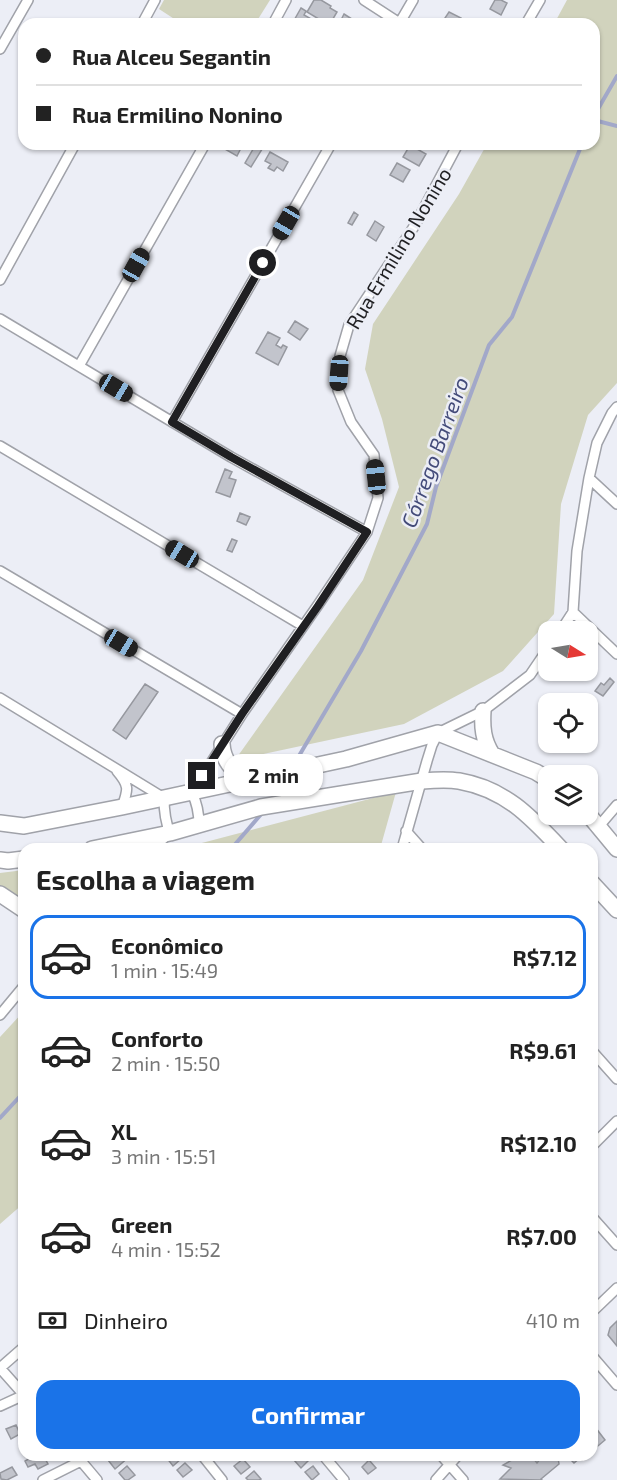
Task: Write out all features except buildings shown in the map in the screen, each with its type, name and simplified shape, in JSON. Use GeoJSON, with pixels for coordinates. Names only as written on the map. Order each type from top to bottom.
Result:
{"type":"FeatureCollection","features":[{"type":"Feature","properties":{"kind":"main road"},"geometry":{"type":"LineString","coordinates":[[483,711],[484,739],[492,754]]}},
{"type":"Feature","properties":{"kind":"main road"},"geometry":{"type":"LineString","coordinates":[[0,823],[24,826],[122,807],[346,759],[438,733],[538,773]]}},
{"type":"Feature","properties":{"kind":"main road"},"geometry":{"type":"LineString","coordinates":[[222,744],[229,766],[245,780]]}},
{"type":"Feature","properties":{"kind":"main road"},"geometry":{"type":"LineString","coordinates":[[123,843],[170,833],[261,807],[422,780],[459,781],[500,795],[527,814],[555,843]]}},
{"type":"Feature","properties":{"kind":"main road"},"geometry":{"type":"LineString","coordinates":[[599,826],[617,849]]}},
{"type":"Feature","properties":{"kind":"main road"},"geometry":{"type":"LineString","coordinates":[[0,860],[18,860]]}},
{"type":"Feature","properties":{"kind":"main road"},"geometry":{"type":"LineString","coordinates":[[598,889],[617,910]]}},
{"type":"Feature","properties":{"kind":"main road"},"geometry":{"type":"LineString","coordinates":[[0,894],[18,906]]}},
{"type":"Feature","properties":{"kind":"street"},"geometry":{"type":"LineString","coordinates":[[0,48],[28,0]]}},
{"type":"Feature","properties":{"kind":"street"},"geometry":{"type":"LineString","coordinates":[[144,18],[155,0]]}},
{"type":"Feature","properties":{"kind":"street"},"geometry":{"type":"LineString","coordinates":[[276,18],[286,0]]}},
{"type":"Feature","properties":{"kind":"street"},"geometry":{"type":"LineString","coordinates":[[364,0],[391,18]]}},
{"type":"Feature","properties":{"kind":"street"},"geometry":{"type":"LineString","coordinates":[[403,18],[413,0]]}},
{"type":"Feature","properties":{"kind":"street"},"geometry":{"type":"LineString","coordinates":[[530,18],[540,0]]}},
{"type":"Feature","properties":{"kind":"street"},"geometry":{"type":"LineString","coordinates":[[0,280],[72,150]]}},
{"type":"Feature","properties":{"kind":"street"},"geometry":{"type":"LineString","coordinates":[[79,366],[202,150]]}},
{"type":"Feature","properties":{"kind":"street"},"geometry":{"type":"LineString","coordinates":[[172,422],[328,150]]}},
{"type":"Feature","properties":{"kind":"street","name":"Rua Ermilino Nonino"},"geometry":{"type":"LineString","coordinates":[[192,792],[242,714],[367,532],[378,498],[374,455],[351,422],[338,390],[340,356],[349,325],[416,225],[455,150]]}},
{"type":"Feature","properties":{"kind":"street"},"geometry":{"type":"LineString","coordinates":[[0,319],[231,457],[367,532]]}},
{"type":"Feature","properties":{"kind":"street"},"geometry":{"type":"LineString","coordinates":[[567,621],[573,612],[577,551],[588,478],[597,443],[615,412]]}},
{"type":"Feature","properties":{"kind":"street"},"geometry":{"type":"LineString","coordinates":[[0,446],[303,626]]}},
{"type":"Feature","properties":{"kind":"street"},"geometry":{"type":"LineString","coordinates":[[588,478],[617,504]]}},
{"type":"Feature","properties":{"kind":"street"},"geometry":{"type":"LineString","coordinates":[[0,571],[242,714]]}},
{"type":"Feature","properties":{"kind":"street"},"geometry":{"type":"LineString","coordinates":[[573,612],[617,654]]}},
{"type":"Feature","properties":{"kind":"street"},"geometry":{"type":"LineString","coordinates":[[403,843],[432,744],[438,733],[483,711],[530,675],[538,663]]}},
{"type":"Feature","properties":{"kind":"street"},"geometry":{"type":"LineString","coordinates":[[0,698],[164,798],[164,811],[170,833],[158,843]]}},
{"type":"Feature","properties":{"kind":"street"},"geometry":{"type":"LineString","coordinates":[[112,765],[123,778],[128,791],[122,807]]}},
{"type":"Feature","properties":{"kind":"street"},"geometry":{"type":"LineString","coordinates":[[192,792],[197,802],[199,825]]}},
{"type":"Feature","properties":{"kind":"street"},"geometry":{"type":"LineString","coordinates":[[599,826],[617,806]]}},
{"type":"Feature","properties":{"kind":"street"},"geometry":{"type":"LineString","coordinates":[[406,831],[417,843]]}},
{"type":"Feature","properties":{"kind":"street"},"geometry":{"type":"LineString","coordinates":[[0,1015],[18,993]]}},
{"type":"Feature","properties":{"kind":"street"},"geometry":{"type":"LineString","coordinates":[[598,1057],[617,1079]]}},
{"type":"Feature","properties":{"kind":"street"},"geometry":{"type":"LineString","coordinates":[[598,1140],[617,1121]]}},
{"type":"Feature","properties":{"kind":"street"},"geometry":{"type":"LineString","coordinates":[[598,1224],[617,1245]]}},
{"type":"Feature","properties":{"kind":"street"},"geometry":{"type":"LineString","coordinates":[[598,1306],[617,1288]]}},
{"type":"Feature","properties":{"kind":"street"},"geometry":{"type":"LineString","coordinates":[[18,1352],[0,1368],[18,1388]]}},
{"type":"Feature","properties":{"kind":"street"},"geometry":{"type":"LineString","coordinates":[[598,1363],[617,1385]]}},
{"type":"Feature","properties":{"kind":"street"},"geometry":{"type":"LineString","coordinates":[[0,1406],[18,1398]]}},
{"type":"Feature","properties":{"kind":"street"},"geometry":{"type":"LineString","coordinates":[[43,1480],[73,1461]]}},
{"type":"Feature","properties":{"kind":"street"},"geometry":{"type":"LineString","coordinates":[[81,1461],[97,1480]]}},
{"type":"Feature","properties":{"kind":"street"},"geometry":{"type":"LineString","coordinates":[[207,1461],[222,1480]]}},
{"type":"Feature","properties":{"kind":"street"},"geometry":{"type":"LineString","coordinates":[[328,1461],[344,1480]]}},
{"type":"Feature","properties":{"kind":"street"},"geometry":{"type":"LineString","coordinates":[[446,1461],[463,1480]]}},
{"type":"Feature","properties":{"kind":"street"},"geometry":{"type":"LineString","coordinates":[[436,1480],[452,1461]]}},
{"type":"Feature","properties":{"kind":"green space"},"geometry":{"type":"Polygon","coordinates":[[[164,0],[270,0],[259,18],[173,18],[159,9],[164,0]]]}},
{"type":"Feature","properties":{"kind":"green space"},"geometry":{"type":"Polygon","coordinates":[[[567,0],[617,0],[617,383],[588,415],[561,504],[554,614],[548,621],[538,621],[538,632],[503,671],[404,724],[235,760],[363,580],[399,487],[382,419],[365,369],[373,324],[459,194],[484,150],[600,150],[600,18],[557,18],[567,0]]]}},
{"type":"Feature","properties":{"kind":"green space"},"geometry":{"type":"Polygon","coordinates":[[[396,792],[382,843],[202,843],[396,792]]]}},
{"type":"Feature","properties":{"kind":"green space"},"geometry":{"type":"Polygon","coordinates":[[[18,871],[18,897],[0,887],[0,873],[18,871]]]}},
{"type":"Feature","properties":{"kind":"green space"},"geometry":{"type":"Polygon","coordinates":[[[18,1018],[18,1208],[0,1224],[0,1037],[18,1018]]]}},
{"type":"Feature","properties":{"kind":"waterway","name":"Córrego Barreiro"},"geometry":{"type":"LineString","coordinates":[[600,106],[617,76]]}},
{"type":"Feature","properties":{"kind":"waterway"},"geometry":{"type":"LineString","coordinates":[[600,122],[617,126]]}},
{"type":"Feature","properties":{"kind":"waterway","name":"Córrego Barreiro"},"geometry":{"type":"LineString","coordinates":[[293,766],[361,651],[427,524],[436,487],[489,345],[512,317],[580,150]]}},
{"type":"Feature","properties":{"kind":"waterway","name":"Córrego Barreiro"},"geometry":{"type":"LineString","coordinates":[[271,802],[286,777]]}},
{"type":"Feature","properties":{"kind":"waterway","name":"Córrego Barreiro"},"geometry":{"type":"LineString","coordinates":[[236,843],[263,812]]}},
{"type":"Feature","properties":{"kind":"waterway","name":"Córrego Barreiro"},"geometry":{"type":"LineString","coordinates":[[0,1118],[18,1098]]}},
{"type":"Feature","properties":{"kind":"route"},"geometry":{"type":"LineString","coordinates":[[202,776],[367,532],[172,422],[263,263]]}}]}
